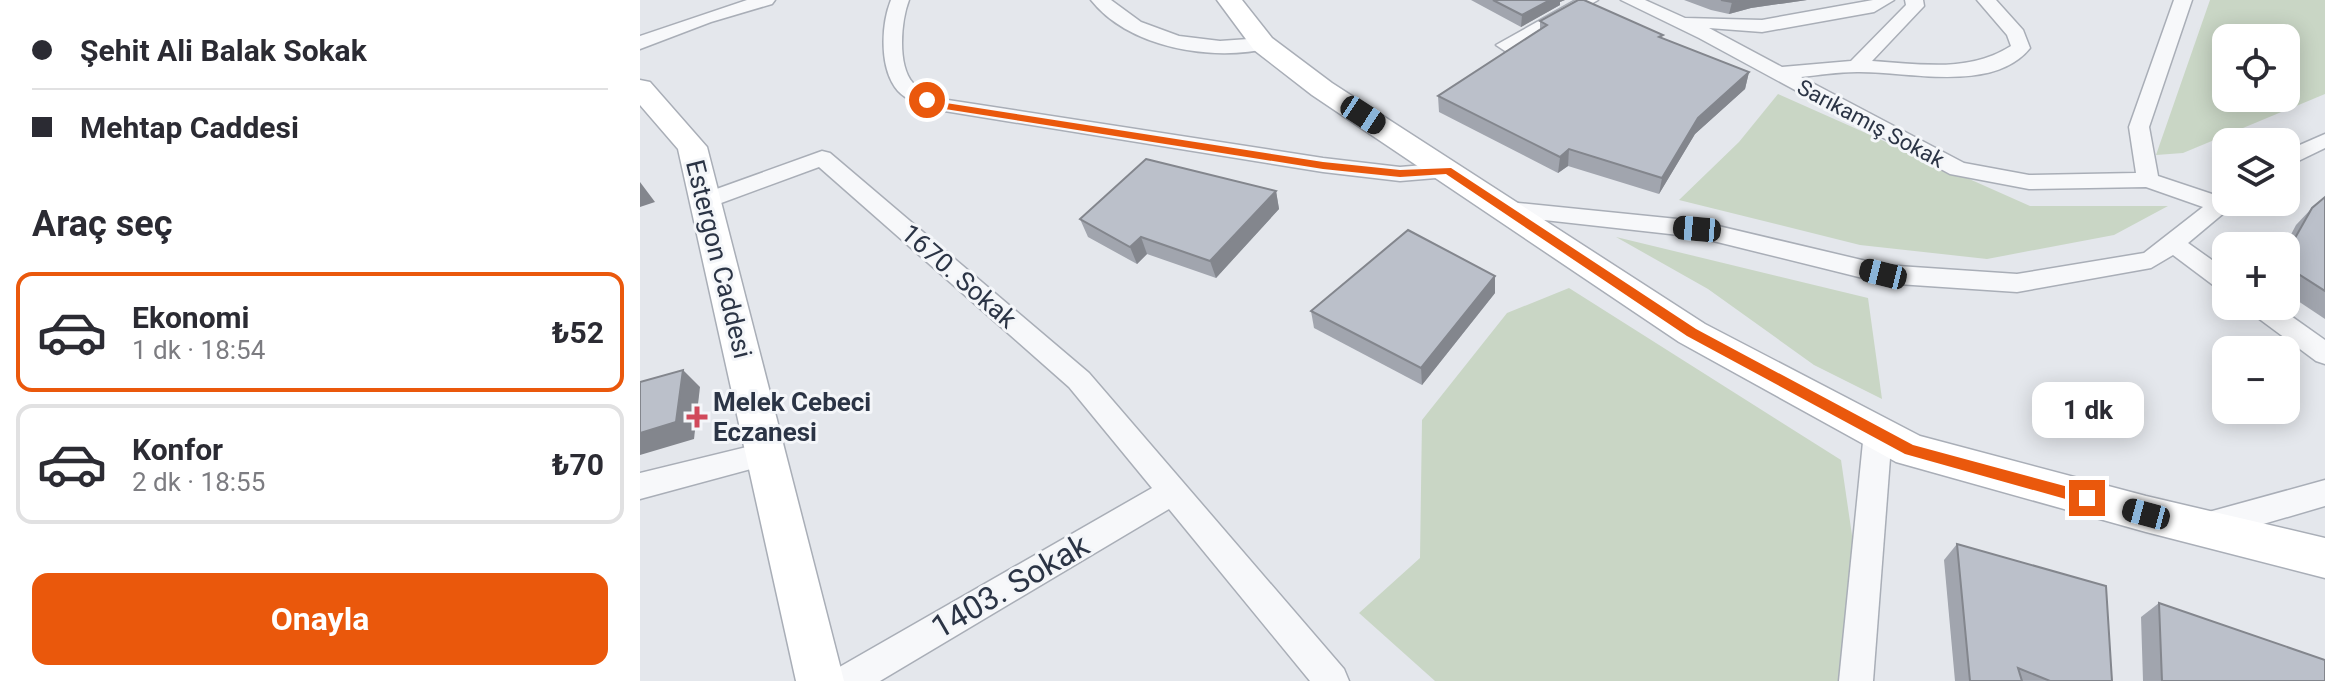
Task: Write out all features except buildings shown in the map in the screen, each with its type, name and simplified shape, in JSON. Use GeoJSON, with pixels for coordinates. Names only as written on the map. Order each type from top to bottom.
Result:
{"type":"FeatureCollection","features":[{"type":"Feature","properties":{"kind":"main road"},"geometry":{"type":"LineString","coordinates":[[1229,0],[1263,44],[1322,89],[1692,333],[1910,450],[2325,558]]}},
{"type":"Feature","properties":{"kind":"main road","name":"Estergon Caddesi"},"geometry":{"type":"LineString","coordinates":[[640,88],[692,147],[820,681]]}},
{"type":"Feature","properties":{"kind":"street"},"geometry":{"type":"LineString","coordinates":[[640,43],[705,18],[766,0]]}},
{"type":"Feature","properties":{"kind":"street"},"geometry":{"type":"LineString","coordinates":[[900,0],[894,15],[895,72],[911,92],[936,103],[1323,165],[1400,174],[1448,170]]}},
{"type":"Feature","properties":{"kind":"street"},"geometry":{"type":"LineString","coordinates":[[1100,0],[1119,17],[1187,44],[1223,48],[1263,44]]}},
{"type":"Feature","properties":{"kind":"street"},"geometry":{"type":"LineString","coordinates":[[1505,45],[1589,0]]}},
{"type":"Feature","properties":{"kind":"street","name":"Sarıkamış Sokak"},"geometry":{"type":"LineString","coordinates":[[1630,0],[1958,169],[2029,182],[2148,180],[2212,200]]}},
{"type":"Feature","properties":{"kind":"street"},"geometry":{"type":"LineString","coordinates":[[1671,19],[1762,26],[1874,7],[1885,0]]}},
{"type":"Feature","properties":{"kind":"street"},"geometry":{"type":"LineString","coordinates":[[1857,66],[1915,6],[1914,0]]}},
{"type":"Feature","properties":{"kind":"street"},"geometry":{"type":"LineString","coordinates":[[1775,73],[1857,66],[1964,70],[2005,62],[2021,48],[2016,34],[1986,0]]}},
{"type":"Feature","properties":{"kind":"street"},"geometry":{"type":"LineString","coordinates":[[2148,180],[2139,127],[2183,0]]}},
{"type":"Feature","properties":{"kind":"street"},"geometry":{"type":"LineString","coordinates":[[2300,153],[2325,140]]}},
{"type":"Feature","properties":{"kind":"street","name":"1670. Sokak"},"geometry":{"type":"LineString","coordinates":[[705,201],[822,158],[1079,380],[1173,491]]}},
{"type":"Feature","properties":{"kind":"street"},"geometry":{"type":"LineString","coordinates":[[1508,210],[1697,229],[1883,274],[2017,283],[2151,260],[2212,212]]}},
{"type":"Feature","properties":{"kind":"street"},"geometry":{"type":"LineString","coordinates":[[2173,244],[2212,272]]}},
{"type":"Feature","properties":{"kind":"street"},"geometry":{"type":"LineString","coordinates":[[2278,320],[2325,354]]}},
{"type":"Feature","properties":{"kind":"street"},"geometry":{"type":"LineString","coordinates":[[1856,681],[1878,432]]}},
{"type":"Feature","properties":{"kind":"street"},"geometry":{"type":"LineString","coordinates":[[640,486],[767,454]]}},
{"type":"Feature","properties":{"kind":"street"},"geometry":{"type":"LineString","coordinates":[[1173,491],[1332,681]]}},
{"type":"Feature","properties":{"kind":"street","name":"1403. Sokak"},"geometry":{"type":"LineString","coordinates":[[848,681],[1173,491]]}},
{"type":"Feature","properties":{"kind":"street"},"geometry":{"type":"LineString","coordinates":[[2202,528],[2325,493]]}},
{"type":"Feature","properties":{"kind":"green space"},"geometry":{"type":"Polygon","coordinates":[[[2210,0],[2325,0],[2325,94],[2300,104],[2300,24],[2212,24],[2212,112],[2282,112],[2243,128],[2212,128],[2212,141],[2183,153],[2156,155],[2210,0]]]}},
{"type":"Feature","properties":{"kind":"green space"},"geometry":{"type":"Polygon","coordinates":[[[1778,94],[2030,206],[2168,206],[2114,235],[1987,259],[1860,245],[1679,200],[1739,142],[1778,94]]]}},
{"type":"Feature","properties":{"kind":"green space"},"geometry":{"type":"Polygon","coordinates":[[[1616,237],[1868,298],[1882,399],[1814,365],[1708,289],[1616,237]]]}},
{"type":"Feature","properties":{"kind":"green space"},"geometry":{"type":"Polygon","coordinates":[[[1569,288],[1841,460],[1860,590],[1846,681],[1435,681],[1359,613],[1420,558],[1422,420],[1507,313],[1569,288]]]}},
{"type":"Feature","properties":{"kind":"place","name":"Melek Cebeci Eczanesi"},"geometry":{"type":"Point","coordinates":[697,417]}},
{"type":"Feature","properties":{"kind":"route"},"geometry":{"type":"LineString","coordinates":[[927,100],[945,106],[1323,165],[1400,174],[1448,170],[1692,333],[1910,450],[2087,498]]}}]}
